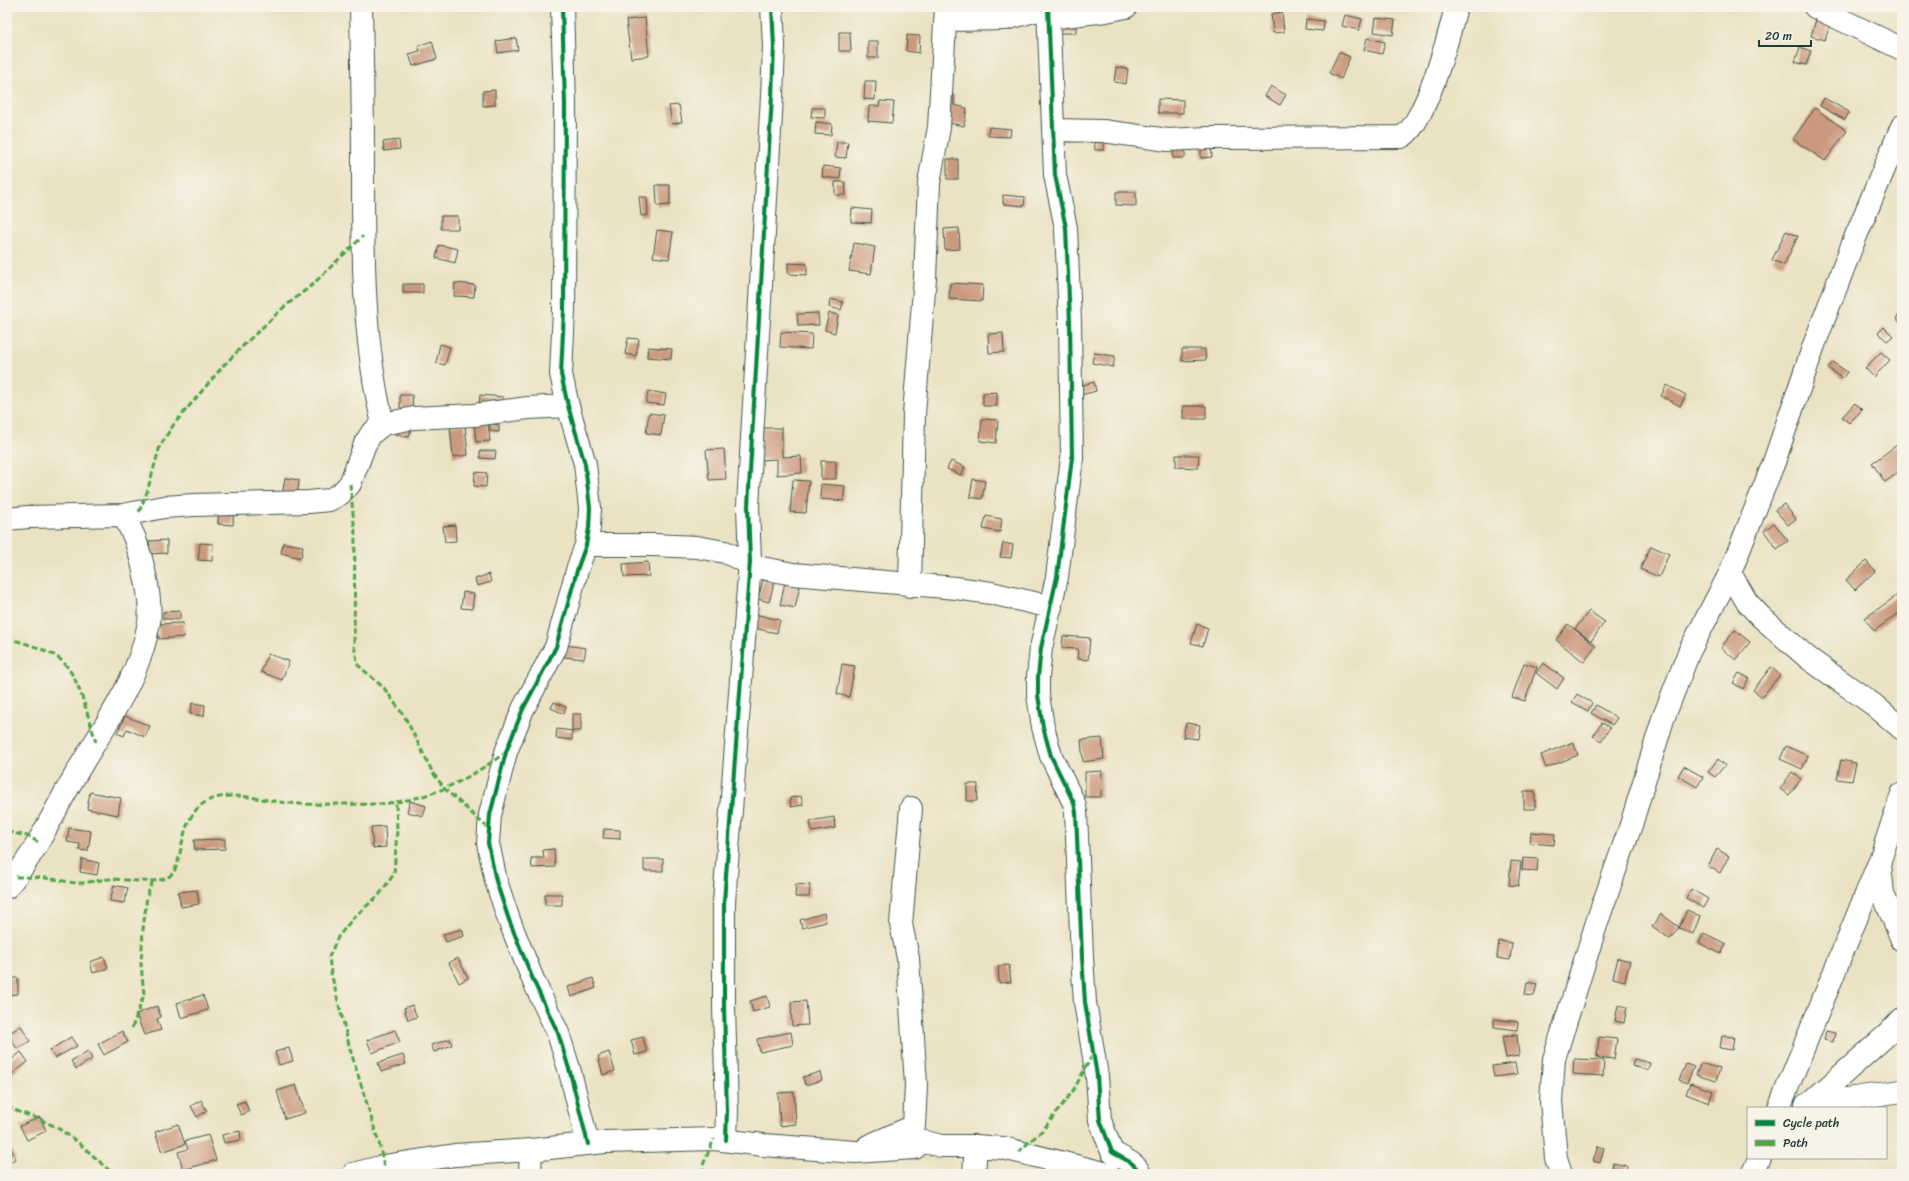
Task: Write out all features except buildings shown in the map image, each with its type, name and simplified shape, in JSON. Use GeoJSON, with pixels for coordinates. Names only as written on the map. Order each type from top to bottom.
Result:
{"type":"FeatureCollection","features":[{"type":"Feature","properties":{"kind":"street"},"geometry":{"type":"LineString","coordinates":[[361,7],[364,284],[378,401],[383,424]]}},
{"type":"Feature","properties":{"kind":"street"},"geometry":{"type":"LineString","coordinates":[[562,7],[565,102],[564,310],[562,374],[568,406],[582,448],[588,480],[590,508],[586,545],[578,566],[556,647],[523,709],[506,752],[490,815],[488,843],[496,881],[509,920],[534,982],[558,1033],[570,1072],[588,1144]]}},
{"type":"Feature","properties":{"kind":"street"},"geometry":{"type":"LineString","coordinates":[[726,1140],[727,1110],[724,988],[724,902],[750,562],[748,506],[772,96],[774,46],[772,7]]}},
{"type":"Feature","properties":{"kind":"street"},"geometry":{"type":"LineString","coordinates":[[910,586],[914,414],[926,278],[929,182],[939,128],[946,13],[1006,19],[1048,11],[1106,11],[1126,7]]}},
{"type":"Feature","properties":{"kind":"street"},"geometry":{"type":"LineString","coordinates":[[1053,130],[1103,131],[1168,140],[1207,138],[1401,137],[1410,132],[1431,92],[1456,7]]}},
{"type":"Feature","properties":{"kind":"street"},"geometry":{"type":"LineString","coordinates":[[1815,7],[1902,49]]}},
{"type":"Feature","properties":{"kind":"street"},"geometry":{"type":"LineString","coordinates":[[1048,11],[1055,175],[1066,228],[1070,322],[1072,458],[1057,576],[1041,648],[1038,695],[1043,727],[1051,756],[1066,784],[1076,812],[1085,1002],[1097,1076],[1100,1120],[1112,1152],[1129,1160],[1135,1165],[1140,1174]]}},
{"type":"Feature","properties":{"kind":"street"},"geometry":{"type":"LineString","coordinates":[[1561,1174],[1556,1158],[1551,1101],[1554,1059],[1598,919],[1631,825],[1662,719],[1689,652],[1730,573],[1774,462],[1814,345],[1847,258],[1902,126]]}},
{"type":"Feature","properties":{"kind":"street"},"geometry":{"type":"LineString","coordinates":[[7,519],[28,517],[123,515],[164,507],[194,505],[309,502],[329,500],[340,494],[350,484],[365,444],[371,434],[383,424],[414,418],[474,415],[528,408],[568,406]]}},
{"type":"Feature","properties":{"kind":"street"},"geometry":{"type":"LineString","coordinates":[[7,887],[16,877],[38,842],[76,773],[117,706],[138,662],[149,622],[148,598],[135,538],[123,515]]}},
{"type":"Feature","properties":{"kind":"street"},"geometry":{"type":"LineString","coordinates":[[586,545],[653,545],[697,547],[725,552],[762,568],[793,574],[910,586],[956,588],[991,593],[1051,607]]}},
{"type":"Feature","properties":{"kind":"street"},"geometry":{"type":"LineString","coordinates":[[1730,573],[1748,602],[1761,617],[1808,658],[1874,705],[1902,729]]}},
{"type":"Feature","properties":{"kind":"street"},"geometry":{"type":"LineString","coordinates":[[1902,794],[1880,860],[1779,1107],[1808,1105],[1902,1091]]}},
{"type":"Feature","properties":{"kind":"street"},"geometry":{"type":"LineString","coordinates":[[854,1152],[914,1126],[916,1085],[908,958],[901,924],[911,808]]}},
{"type":"Feature","properties":{"kind":"street"},"geometry":{"type":"LineString","coordinates":[[1880,860],[1883,894],[1902,940]]}},
{"type":"Feature","properties":{"kind":"street"},"geometry":{"type":"LineString","coordinates":[[1808,1105],[1888,1034],[1902,1018]]}},
{"type":"Feature","properties":{"kind":"street"},"geometry":{"type":"LineString","coordinates":[[353,1174],[384,1166],[455,1155],[531,1150],[588,1144],[714,1139],[764,1145],[854,1152],[915,1148],[922,1141],[941,1146],[1003,1148],[1108,1174]]}},
{"type":"Feature","properties":{"kind":"street"},"geometry":{"type":"LineString","coordinates":[[974,1174],[976,1146]]}},
{"type":"Feature","properties":{"kind":"street"},"geometry":{"type":"LineString","coordinates":[[530,1174],[531,1150]]}},
{"type":"Feature","properties":{"kind":"street"},"geometry":{"type":"LineString","coordinates":[[1752,1174],[1760,1159]]}},
{"type":"Feature","properties":{"kind":"marked path"},"geometry":{"type":"LineString","coordinates":[[139,512],[147,492],[160,446],[174,424],[224,365],[249,340],[283,308],[312,285],[363,236]]}},
{"type":"Feature","properties":{"kind":"marked path"},"geometry":{"type":"LineString","coordinates":[[350,484],[355,533],[354,646],[358,665],[384,688],[392,699],[406,719],[433,773],[445,789],[488,828]]}},
{"type":"Feature","properties":{"kind":"marked path"},"geometry":{"type":"LineString","coordinates":[[7,638],[36,647],[56,656],[68,667],[83,698],[96,742]]}},
{"type":"Feature","properties":{"kind":"marked path"},"geometry":{"type":"LineString","coordinates":[[16,877],[55,879],[72,883],[107,879],[155,881],[168,877],[174,872],[178,863],[186,827],[200,806],[212,799],[241,796],[301,804],[389,803],[422,796],[451,785],[479,771],[506,752]]}},
{"type":"Feature","properties":{"kind":"marked path"},"geometry":{"type":"LineString","coordinates":[[384,1166],[379,1143],[350,1049],[331,973],[329,957],[338,937],[354,917],[379,895],[394,874],[397,831],[396,802]]}},
{"type":"Feature","properties":{"kind":"marked path"},"geometry":{"type":"LineString","coordinates":[[7,832],[28,836],[38,842]]}},
{"type":"Feature","properties":{"kind":"marked path"},"geometry":{"type":"LineString","coordinates":[[132,1028],[144,995],[141,964],[143,930],[147,896],[153,880]]}},
{"type":"Feature","properties":{"kind":"marked path"},"geometry":{"type":"LineString","coordinates":[[1018,1152],[1043,1130],[1073,1091],[1093,1054]]}},
{"type":"Feature","properties":{"kind":"marked path"},"geometry":{"type":"LineString","coordinates":[[7,1106],[61,1130],[88,1151],[113,1174]]}},
{"type":"Feature","properties":{"kind":"marked path"},"geometry":{"type":"LineString","coordinates":[[703,1174],[703,1165],[714,1139]]}},
{"type":"Feature","properties":{"kind":"cycle path"},"geometry":{"type":"LineString","coordinates":[[562,7],[565,103],[564,310],[561,374],[568,406],[585,464],[590,508],[589,528],[586,545],[578,567],[556,647],[523,709],[506,752],[490,815],[488,843],[496,881],[509,920],[534,982],[558,1033],[570,1072],[588,1144]]}},
{"type":"Feature","properties":{"kind":"cycle path"},"geometry":{"type":"LineString","coordinates":[[726,1140],[727,1111],[724,1007],[724,902],[750,562],[748,506],[772,96],[774,46],[772,7]]}},
{"type":"Feature","properties":{"kind":"cycle path"},"geometry":{"type":"LineString","coordinates":[[1048,7],[1055,175],[1066,228],[1070,322],[1072,458],[1057,577],[1041,648],[1038,695],[1043,727],[1051,756],[1074,803],[1076,812],[1085,1002],[1097,1076],[1100,1120],[1112,1152],[1132,1163],[1140,1174]]}}]}
